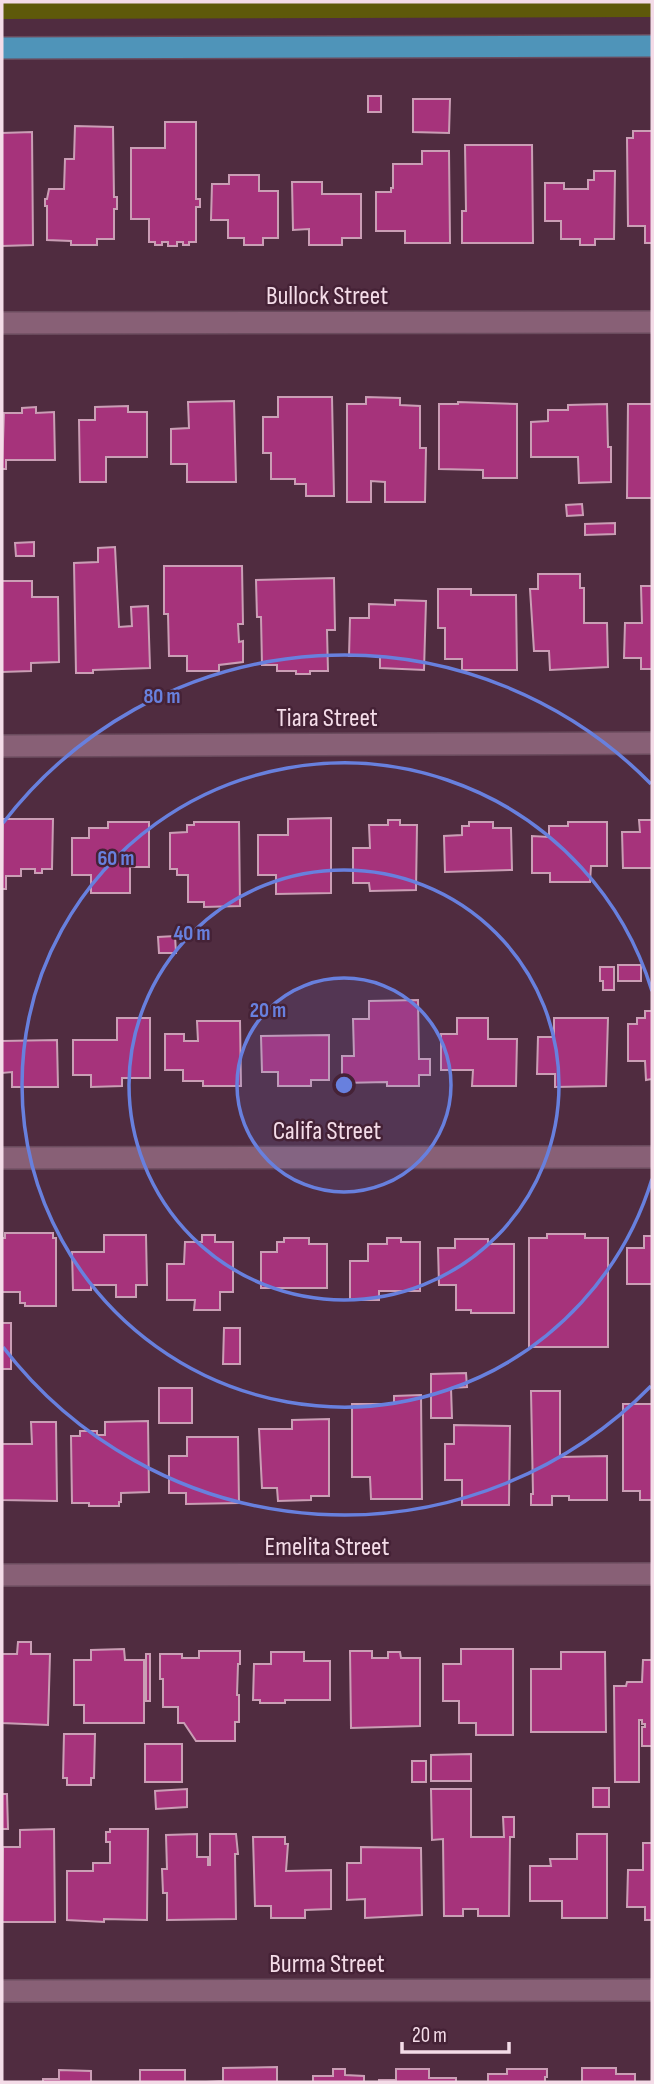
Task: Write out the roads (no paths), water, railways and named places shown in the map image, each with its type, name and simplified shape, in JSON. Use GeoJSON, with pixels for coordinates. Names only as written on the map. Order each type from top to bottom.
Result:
{"type":"FeatureCollection","features":[{"type":"Feature","properties":{"kind":"main road"},"geometry":{"type":"LineString","coordinates":[[2,48],[652,46]]}},
{"type":"Feature","properties":{"kind":"street","name":"Bullock Street"},"geometry":{"type":"LineString","coordinates":[[2,323],[652,322]]}},
{"type":"Feature","properties":{"kind":"street","name":"Tiara Street"},"geometry":{"type":"LineString","coordinates":[[2,746],[652,743]]}},
{"type":"Feature","properties":{"kind":"street","name":"Califa Street"},"geometry":{"type":"LineString","coordinates":[[2,1158],[652,1157]]}},
{"type":"Feature","properties":{"kind":"street","name":"Emelita Street"},"geometry":{"type":"LineString","coordinates":[[2,1575],[652,1574]]}},
{"type":"Feature","properties":{"kind":"street","name":"Burma Street"},"geometry":{"type":"LineString","coordinates":[[2,1992],[652,1990]]}}]}
